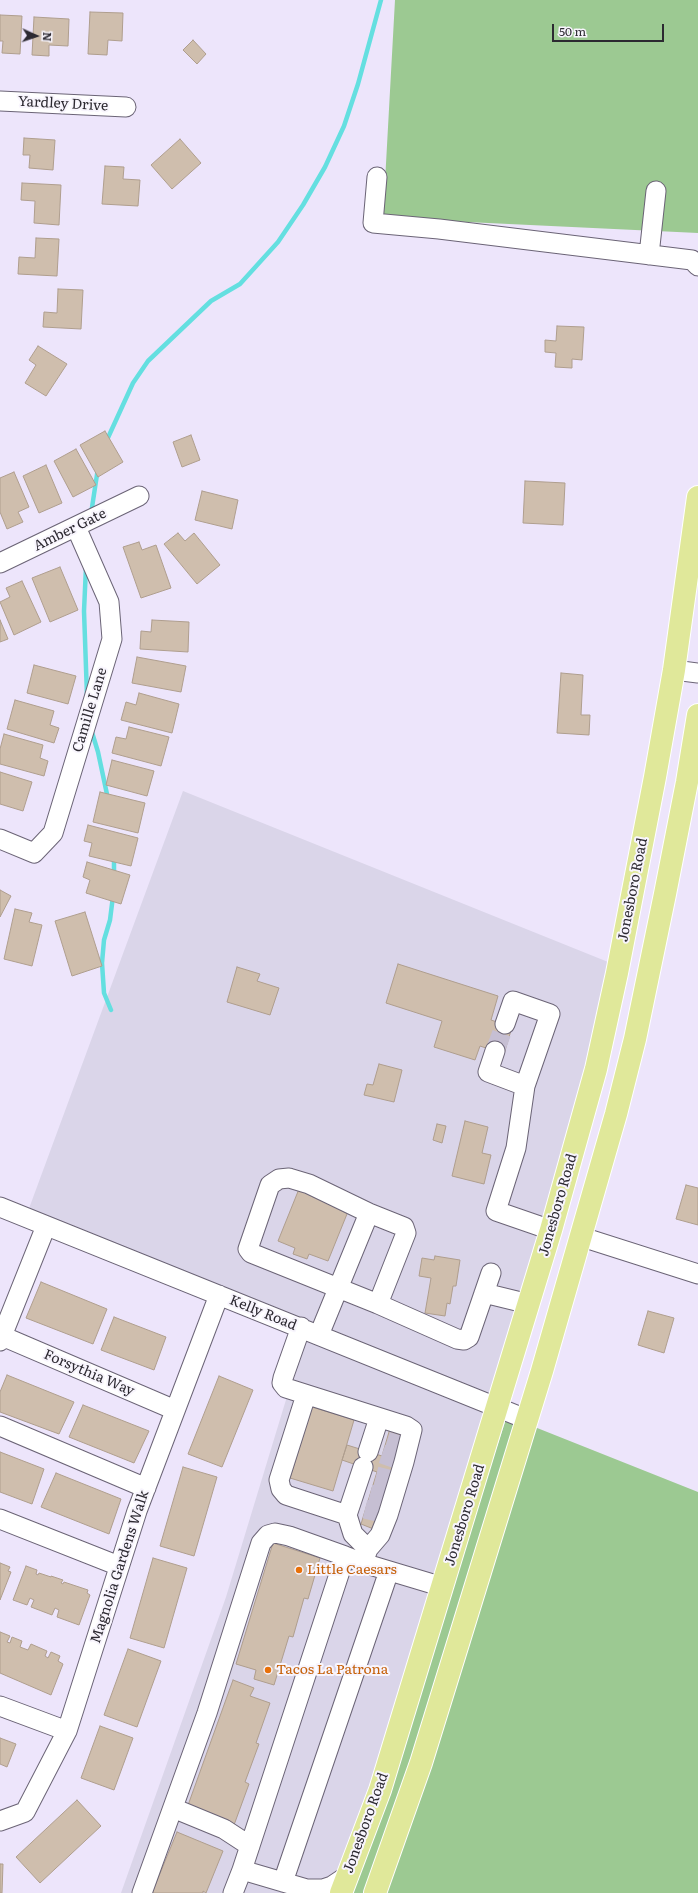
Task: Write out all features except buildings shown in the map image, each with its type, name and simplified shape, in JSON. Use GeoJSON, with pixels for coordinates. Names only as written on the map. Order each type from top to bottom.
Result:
{"type":"FeatureCollection","features":[{"type":"Feature","properties":{"kind":"main road","name":"Jonesboro Road"},"geometry":{"type":"LineString","coordinates":[[344,1885],[380,1790],[529,1304],[596,1070],[617,973],[674,670],[698,497]]}},
{"type":"Feature","properties":{"kind":"main road"},"geometry":{"type":"LineString","coordinates":[[375,1893],[421,1763],[582,1237],[614,1121],[635,1039],[673,857],[698,714]]}},
{"type":"Feature","properties":{"kind":"street","name":"Yardley Drive"},"geometry":{"type":"LineString","coordinates":[[0,101],[126,107]]}},
{"type":"Feature","properties":{"kind":"street"},"geometry":{"type":"LineString","coordinates":[[377,177],[373,223],[439,229],[696,261]]}},
{"type":"Feature","properties":{"kind":"street"},"geometry":{"type":"LineString","coordinates":[[649,255],[656,191]]}},
{"type":"Feature","properties":{"kind":"street","name":"Amber Gate"},"geometry":{"type":"LineString","coordinates":[[0,563],[76,528],[139,496]]}},
{"type":"Feature","properties":{"kind":"street","name":"Camille Lane"},"geometry":{"type":"LineString","coordinates":[[0,839],[34,853],[53,833],[112,639],[109,602],[76,528]]}},
{"type":"Feature","properties":{"kind":"street"},"geometry":{"type":"LineString","coordinates":[[674,670],[698,673]]}},
{"type":"Feature","properties":{"kind":"street"},"geometry":{"type":"LineString","coordinates":[[505,1024],[513,1001],[550,1014],[525,1086],[516,1148],[496,1211],[551,1230]]}},
{"type":"Feature","properties":{"kind":"street"},"geometry":{"type":"LineString","coordinates":[[496,1051],[488,1072],[525,1086]]}},
{"type":"Feature","properties":{"kind":"street"},"geometry":{"type":"LineString","coordinates":[[378,1304],[406,1233],[404,1227],[370,1213],[309,1184],[289,1178],[279,1180],[270,1185],[248,1250],[378,1304],[457,1339],[464,1340],[469,1337],[491,1273]]}},
{"type":"Feature","properties":{"kind":"street","name":"Kelly Road"},"geometry":{"type":"LineString","coordinates":[[0,1207],[301,1327],[319,1336],[526,1419]]}},
{"type":"Feature","properties":{"kind":"street"},"geometry":{"type":"LineString","coordinates":[[319,1336],[370,1213]]}},
{"type":"Feature","properties":{"kind":"street"},"geometry":{"type":"LineString","coordinates":[[1,1338],[46,1226]]}},
{"type":"Feature","properties":{"kind":"street"},"geometry":{"type":"LineString","coordinates":[[582,1237],[698,1274]]}},
{"type":"Feature","properties":{"kind":"street"},"geometry":{"type":"LineString","coordinates":[[484,1294],[529,1304]]}},
{"type":"Feature","properties":{"kind":"street","name":"Magnolia Gardens Walk"},"geometry":{"type":"LineString","coordinates":[[0,1821],[25,1812],[66,1731],[119,1566],[146,1488],[219,1295]]}},
{"type":"Feature","properties":{"kind":"street"},"geometry":{"type":"LineString","coordinates":[[301,1327],[282,1383],[286,1388],[406,1426],[412,1430],[379,1477],[353,1534],[365,1556],[389,1571],[442,1587]]}},
{"type":"Feature","properties":{"kind":"street","name":"Forsythia Way"},"geometry":{"type":"LineString","coordinates":[[1,1338],[175,1410]]}},
{"type":"Feature","properties":{"kind":"street"},"geometry":{"type":"LineString","coordinates":[[306,1395],[279,1480],[281,1489],[286,1495],[379,1477]]}},
{"type":"Feature","properties":{"kind":"street"},"geometry":{"type":"LineString","coordinates":[[365,1556],[380,1535],[379,1418]]}},
{"type":"Feature","properties":{"kind":"street"},"geometry":{"type":"LineString","coordinates":[[0,1426],[146,1488]]}},
{"type":"Feature","properties":{"kind":"street"},"geometry":{"type":"LineString","coordinates":[[0,1519],[119,1566]]}},
{"type":"Feature","properties":{"kind":"street"},"geometry":{"type":"LineString","coordinates":[[142,1893],[226,1656],[261,1543],[268,1535],[275,1534],[289,1536],[345,1556],[365,1556]]}},
{"type":"Feature","properties":{"kind":"street"},"geometry":{"type":"LineString","coordinates":[[233,1893],[250,1846],[345,1556]]}},
{"type":"Feature","properties":{"kind":"street"},"geometry":{"type":"LineString","coordinates":[[283,1882],[389,1571]]}},
{"type":"Feature","properties":{"kind":"street"},"geometry":{"type":"LineString","coordinates":[[0,1706],[66,1731]]}},
{"type":"Feature","properties":{"kind":"street"},"geometry":{"type":"LineString","coordinates":[[173,1808],[224,1829],[250,1846]]}},
{"type":"Feature","properties":{"kind":"street"},"geometry":{"type":"LineString","coordinates":[[242,1870],[309,1891],[344,1885]]}},
{"type":"Feature","properties":{"kind":"shaded area"},"geometry":{"type":"Polygon","coordinates":[[[183,791],[628,970],[507,1416],[350,1893],[121,1893],[226,1597],[306,1334],[24,1222],[183,791]]]}},
{"type":"Feature","properties":{"kind":"green space"},"geometry":{"type":"Polygon","coordinates":[[[395,0],[698,0],[698,233],[383,218],[395,0]]]}},
{"type":"Feature","properties":{"kind":"green space"},"geometry":{"type":"Polygon","coordinates":[[[507,1416],[698,1492],[698,1893],[350,1893],[507,1416]]]}},
{"type":"Feature","properties":{"kind":"waterway"},"geometry":{"type":"LineString","coordinates":[[106,442],[133,383],[148,361],[211,301],[240,284],[278,242],[303,205],[325,167],[344,126],[358,84],[381,0]]}},
{"type":"Feature","properties":{"kind":"waterway"},"geometry":{"type":"LineString","coordinates":[[91,514],[98,468]]}},
{"type":"Feature","properties":{"kind":"waterway"},"geometry":{"type":"LineString","coordinates":[[86,567],[84,611],[87,696]]}},
{"type":"Feature","properties":{"kind":"waterway"},"geometry":{"type":"LineString","coordinates":[[91,729],[98,752],[108,799]]}},
{"type":"Feature","properties":{"kind":"waterway"},"geometry":{"type":"LineString","coordinates":[[114,856],[114,875]]}},
{"type":"Feature","properties":{"kind":"waterway"},"geometry":{"type":"LineString","coordinates":[[111,1010],[104,993],[102,963],[104,940],[110,920],[113,896]]}},
{"type":"Feature","properties":{"kind":"tunnel"},"geometry":{"type":"LineString","coordinates":[[495,1051],[505,1024]]}},
{"type":"Feature","properties":{"kind":"tunnel"},"geometry":{"type":"LineString","coordinates":[[387,1441],[403,1446]]}},
{"type":"Feature","properties":{"kind":"tunnel"},"geometry":{"type":"LineString","coordinates":[[382,1454],[399,1460]]}},
{"type":"Feature","properties":{"kind":"tunnel"},"geometry":{"type":"LineString","coordinates":[[376,1476],[392,1480]]}},
{"type":"Feature","properties":{"kind":"tunnel"},"geometry":{"type":"LineString","coordinates":[[370,1494],[386,1498]]}},
{"type":"Feature","properties":{"kind":"tunnel"},"geometry":{"type":"LineString","coordinates":[[365,1509],[381,1513]]}},
{"type":"Feature","properties":{"kind":"place","name":"Little Caesars"},"geometry":{"type":"Point","coordinates":[299,1570]}},
{"type":"Feature","properties":{"kind":"place","name":"Tacos La Patrona"},"geometry":{"type":"Point","coordinates":[268,1670]}}]}
